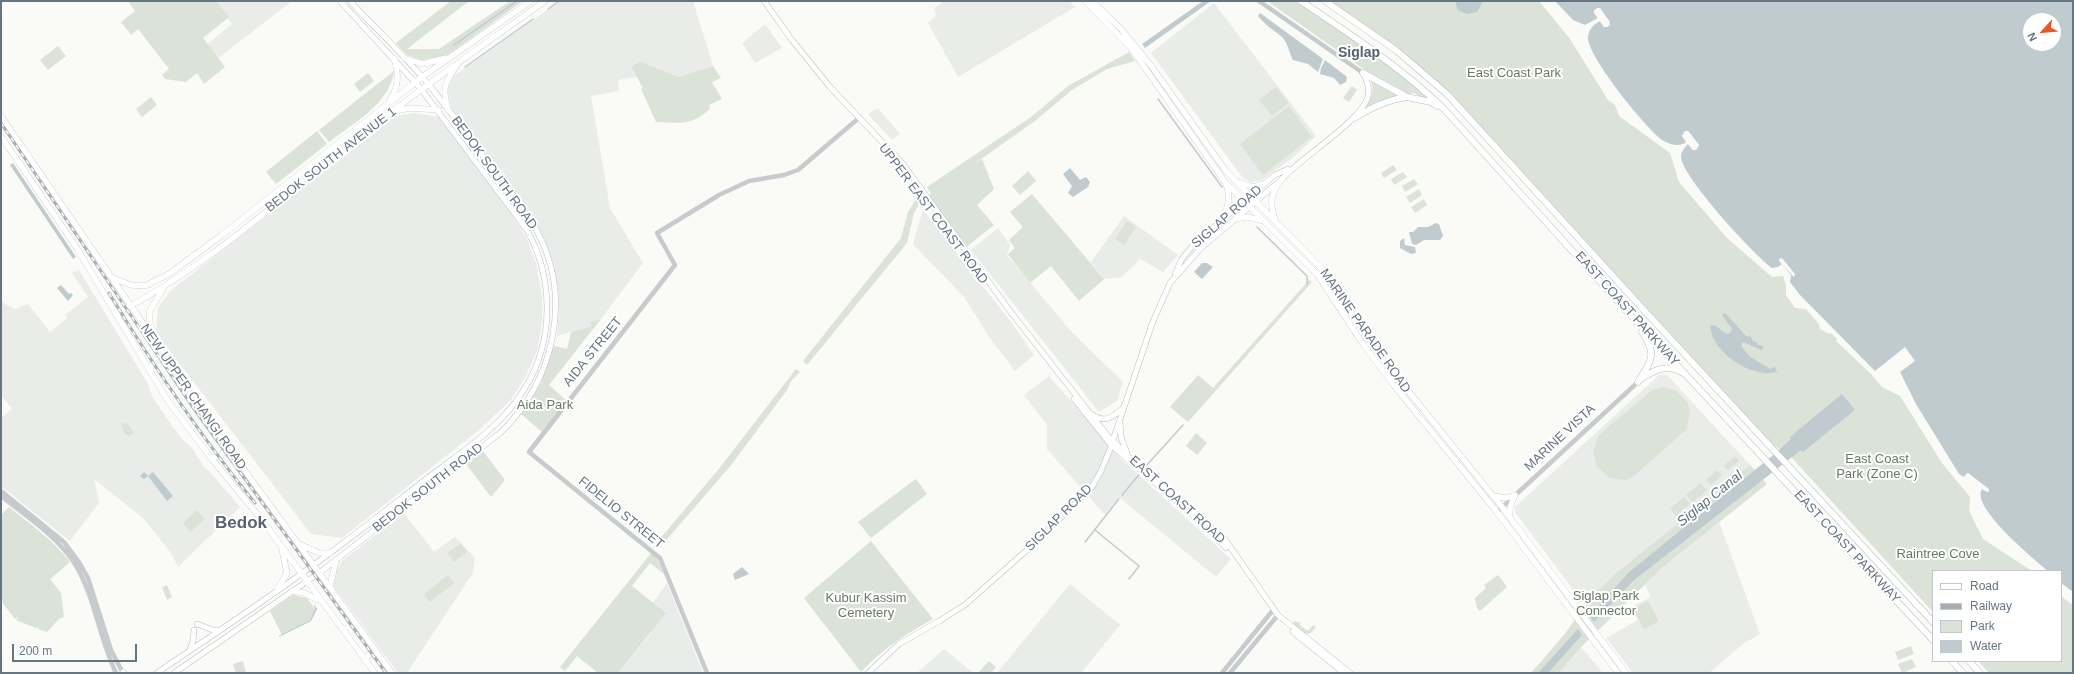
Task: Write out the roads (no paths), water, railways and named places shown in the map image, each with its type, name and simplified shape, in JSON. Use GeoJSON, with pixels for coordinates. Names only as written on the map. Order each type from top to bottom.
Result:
{"type":"FeatureCollection","features":[{"type":"Feature","properties":{"kind":"highway","name":"EAST COAST PARKWAY"},"geometry":{"type":"LineString","coordinates":[[1301,1],[1383,57],[1416,83],[1444,109],[1632,317],[1690,377],[1932,639]]}},
{"type":"Feature","properties":{"kind":"highway","name":"EAST COAST PARKWAY"},"geometry":{"type":"LineString","coordinates":[[1325,1],[1398,51],[1447,94],[1642,308],[1932,621]]}},
{"type":"Feature","properties":{"kind":"highway"},"geometry":{"type":"LineString","coordinates":[[1363,73],[1407,97],[1431,102],[1444,109]]}},
{"type":"Feature","properties":{"kind":"highway"},"geometry":{"type":"LineString","coordinates":[[1354,118],[1390,99],[1407,97]]}},
{"type":"Feature","properties":{"kind":"highway"},"geometry":{"type":"LineString","coordinates":[[1632,317],[1648,340],[1652,355],[1647,368],[1638,382]]}},
{"type":"Feature","properties":{"kind":"highway"},"geometry":{"type":"LineString","coordinates":[[1638,382],[1652,372],[1666,368],[1674,369],[1690,377]]}},
{"type":"Feature","properties":{"kind":"highway"},"geometry":{"type":"LineString","coordinates":[[1953,662],[1963,673]]}},
{"type":"Feature","properties":{"kind":"highway"},"geometry":{"type":"LineString","coordinates":[[1970,662],[1980,673]]}},
{"type":"Feature","properties":{"kind":"main road","name":"BEDOK SOUTH ROAD"},"geometry":{"type":"LineString","coordinates":[[157,673],[330,553],[498,422],[513,406],[526,387],[541,353],[546,324],[547,298],[541,265],[534,244],[516,213],[439,110],[416,82],[340,1]]}},
{"type":"Feature","properties":{"kind":"main road","name":"BEDOK SOUTH ROAD"},"geometry":{"type":"LineString","coordinates":[[174,673],[307,582],[510,423],[533,392],[543,371],[551,347],[555,325],[555,294],[550,264],[541,239],[523,208],[428,84],[350,1]]}},
{"type":"Feature","properties":{"kind":"main road","name":"BEDOK SOUTH AVENUE 1"},"geometry":{"type":"LineString","coordinates":[[112,278],[131,285],[145,286],[169,274],[222,235],[386,107],[422,77],[532,1]]}},
{"type":"Feature","properties":{"kind":"main road","name":"BEDOK SOUTH AVENUE 1"},"geometry":{"type":"LineString","coordinates":[[116,314],[166,286],[227,242],[421,89],[544,1]]}},
{"type":"Feature","properties":{"kind":"main road","name":"UPPER EAST COAST ROAD"},"geometry":{"type":"LineString","coordinates":[[761,1],[789,41],[822,83],[859,118]]}},
{"type":"Feature","properties":{"kind":"main road","name":"UPPER EAST COAST ROAD"},"geometry":{"type":"LineString","coordinates":[[764,1],[830,87],[903,164],[1042,355]]}},
{"type":"Feature","properties":{"kind":"main road","name":"MARINE PARADE ROAD"},"geometry":{"type":"LineString","coordinates":[[1085,1],[1131,48],[1225,182],[1317,274],[1363,344],[1392,383],[1497,512],[1618,673]]}},
{"type":"Feature","properties":{"kind":"main road","name":"MARINE PARADE ROAD"},"geometry":{"type":"LineString","coordinates":[[1092,1],[1121,29],[1152,67],[1209,148],[1236,182],[1276,220],[1323,270],[1381,357],[1510,516],[1626,673]]}},
{"type":"Feature","properties":{"kind":"main road"},"geometry":{"type":"LineString","coordinates":[[404,58],[423,64],[450,57]]}},
{"type":"Feature","properties":{"kind":"main road"},"geometry":{"type":"LineString","coordinates":[[386,107],[397,86],[398,73],[394,58]]}},
{"type":"Feature","properties":{"kind":"main road"},"geometry":{"type":"LineString","coordinates":[[448,110],[444,89],[447,81],[460,61]]}},
{"type":"Feature","properties":{"kind":"main road","name":"SIGLAP ROAD"},"geometry":{"type":"LineString","coordinates":[[1174,277],[1181,260],[1195,244],[1264,184],[1275,176],[1291,168],[1354,118],[1365,104],[1369,95],[1369,86],[1363,73]]}},
{"type":"Feature","properties":{"kind":"main road"},"geometry":{"type":"LineString","coordinates":[[392,112],[411,108],[439,110]]}},
{"type":"Feature","properties":{"kind":"main road","name":"NEW UPPER CHANGI ROAD"},"geometry":{"type":"LineString","coordinates":[[1,116],[227,446],[392,673]]}},
{"type":"Feature","properties":{"kind":"main road","name":"NEW UPPER CHANGI ROAD"},"geometry":{"type":"LineString","coordinates":[[1,136],[78,250],[150,372],[177,412],[211,458],[279,543],[375,673]]}},
{"type":"Feature","properties":{"kind":"main road","name":"SIGLAP ROAD"},"geometry":{"type":"LineString","coordinates":[[868,673],[899,644],[966,604],[1056,523],[1092,487],[1101,471],[1112,443],[1152,324],[1166,288],[1200,249],[1282,179],[1291,168]]}},
{"type":"Feature","properties":{"kind":"main road"},"geometry":{"type":"LineString","coordinates":[[1276,220],[1272,208],[1271,196],[1282,179]]}},
{"type":"Feature","properties":{"kind":"main road"},"geometry":{"type":"LineString","coordinates":[[1220,223],[1230,202],[1230,194],[1225,182]]}},
{"type":"Feature","properties":{"kind":"main road"},"geometry":{"type":"LineString","coordinates":[[1236,182],[1253,186],[1264,184]]}},
{"type":"Feature","properties":{"kind":"main road"},"geometry":{"type":"LineString","coordinates":[[1235,219],[1254,218],[1266,222]]}},
{"type":"Feature","properties":{"kind":"main road"},"geometry":{"type":"LineString","coordinates":[[153,339],[149,328],[149,312],[151,305],[166,286]]}},
{"type":"Feature","properties":{"kind":"main road","name":"EAST COAST ROAD"},"geometry":{"type":"LineString","coordinates":[[1042,355],[1089,412],[1112,443],[1224,538],[1272,612]]}},
{"type":"Feature","properties":{"kind":"main road","name":"EAST COAST ROAD"},"geometry":{"type":"LineString","coordinates":[[1042,355],[1112,443],[1221,540],[1272,612],[1350,673]]}},
{"type":"Feature","properties":{"kind":"main road"},"geometry":{"type":"LineString","coordinates":[[150,372],[151,366],[156,360],[167,359]]}},
{"type":"Feature","properties":{"kind":"main road"},"geometry":{"type":"LineString","coordinates":[[1089,412],[1099,419],[1105,420],[1113,417],[1124,406]]}},
{"type":"Feature","properties":{"kind":"main road"},"geometry":{"type":"LineString","coordinates":[[1120,418],[1121,437],[1128,456]]}},
{"type":"Feature","properties":{"kind":"main road"},"geometry":{"type":"LineString","coordinates":[[211,458],[222,456],[227,446]]}},
{"type":"Feature","properties":{"kind":"main road"},"geometry":{"type":"LineString","coordinates":[[1493,496],[1506,498],[1515,495]]}},
{"type":"Feature","properties":{"kind":"main road"},"geometry":{"type":"LineString","coordinates":[[1510,516],[1511,505],[1515,495]]}},
{"type":"Feature","properties":{"kind":"main road"},"geometry":{"type":"LineString","coordinates":[[296,542],[319,553],[330,553]]}},
{"type":"Feature","properties":{"kind":"main road"},"geometry":{"type":"LineString","coordinates":[[278,590],[286,577],[287,571],[279,543]]}},
{"type":"Feature","properties":{"kind":"main road"},"geometry":{"type":"LineString","coordinates":[[330,587],[336,560]]}},
{"type":"Feature","properties":{"kind":"main road"},"geometry":{"type":"LineString","coordinates":[[292,592],[308,594],[322,603]]}},
{"type":"Feature","properties":{"kind":"main road","name":"EAST COAST ROAD"},"geometry":{"type":"LineString","coordinates":[[1277,616],[1344,673]]}},
{"type":"Feature","properties":{"kind":"main road"},"geometry":{"type":"LineString","coordinates":[[196,624],[213,630],[219,630]]}},
{"type":"Feature","properties":{"kind":"main road"},"geometry":{"type":"LineString","coordinates":[[189,651],[193,640],[194,630]]}},
{"type":"Feature","properties":{"kind":"main road"},"geometry":{"type":"LineString","coordinates":[[365,661],[369,654],[378,653]]}},
{"type":"Feature","properties":{"kind":"street"},"geometry":{"type":"LineString","coordinates":[[1259,1],[1363,73]]}},
{"type":"Feature","properties":{"kind":"street","name":"AIDA STREET"},"geometry":{"type":"LineString","coordinates":[[529,452],[675,265],[657,233],[719,196],[749,181],[784,175],[798,170],[859,118]]}},
{"type":"Feature","properties":{"kind":"street","name":"MARINE VISTA"},"geometry":{"type":"LineString","coordinates":[[1497,512],[1638,382]]}},
{"type":"Feature","properties":{"kind":"street","name":"FIDELIO STREET"},"geometry":{"type":"LineString","coordinates":[[529,452],[660,558],[707,673]]}},
{"type":"Feature","properties":{"kind":"street"},"geometry":{"type":"LineString","coordinates":[[1,491],[50,529],[64,542],[79,562],[88,578],[111,650],[124,673]]}},
{"type":"Feature","properties":{"kind":"street"},"geometry":{"type":"LineString","coordinates":[[1,496],[47,533],[75,564],[83,580],[104,645],[116,673]]}},
{"type":"Feature","properties":{"kind":"street"},"geometry":{"type":"LineString","coordinates":[[1222,673],[1272,612]]}},
{"type":"Feature","properties":{"kind":"street"},"geometry":{"type":"LineString","coordinates":[[1230,673],[1277,616]]}},
{"type":"Feature","properties":{"kind":"water"},"geometry":{"type":"Polygon","coordinates":[[[1203,1],[1211,1],[1145,48],[1142,44],[1203,1]]]}},
{"type":"Feature","properties":{"kind":"water"},"geometry":{"type":"Polygon","coordinates":[[[1455,1],[1482,1],[1482,3],[1477,12],[1467,14],[1458,10],[1455,1]]]}},
{"type":"Feature","properties":{"kind":"water"},"geometry":{"type":"Polygon","coordinates":[[[1555,1],[2073,1],[2073,592],[2062,584],[2062,570],[2047,570],[2018,545],[1994,520],[1985,508],[1981,497],[1982,489],[1987,492],[1989,491],[1968,473],[1964,477],[1959,474],[1916,404],[1900,372],[1915,361],[1905,347],[1875,371],[1800,295],[1790,282],[1791,275],[1782,264],[1778,267],[1772,268],[1750,248],[1705,197],[1684,167],[1681,157],[1682,151],[1688,144],[1693,150],[1696,150],[1699,145],[1688,131],[1685,131],[1682,136],[1686,142],[1680,145],[1670,144],[1653,132],[1618,91],[1597,59],[1590,46],[1588,37],[1589,32],[1595,24],[1600,21],[1604,27],[1610,25],[1600,8],[1594,10],[1594,13],[1598,18],[1585,25],[1573,20],[1555,1]]]}},
{"type":"Feature","properties":{"kind":"water"},"geometry":{"type":"Polygon","coordinates":[[[1260,13],[1323,59],[1318,72],[1308,64],[1293,60],[1284,39],[1261,20],[1258,16],[1260,13]]]}},
{"type":"Feature","properties":{"kind":"water"},"geometry":{"type":"Polygon","coordinates":[[[1325,60],[1347,77],[1346,82],[1340,85],[1334,78],[1320,74],[1325,60]]]}},
{"type":"Feature","properties":{"kind":"water"},"geometry":{"type":"Polygon","coordinates":[[[13,163],[76,257],[73,259],[10,165],[13,163]]]}},
{"type":"Feature","properties":{"kind":"water"},"geometry":{"type":"Polygon","coordinates":[[[1070,168],[1080,180],[1086,177],[1090,182],[1088,187],[1073,197],[1068,193],[1072,186],[1063,174],[1070,168]]]}},
{"type":"Feature","properties":{"kind":"water"},"geometry":{"type":"Polygon","coordinates":[[[1436,223],[1439,224],[1443,236],[1440,240],[1424,240],[1416,245],[1412,244],[1409,232],[1413,232],[1418,227],[1428,227],[1436,223]]]}},
{"type":"Feature","properties":{"kind":"water"},"geometry":{"type":"Polygon","coordinates":[[[1404,238],[1405,245],[1415,247],[1416,253],[1411,254],[1400,248],[1400,241],[1404,238]]]}},
{"type":"Feature","properties":{"kind":"water"},"geometry":{"type":"Polygon","coordinates":[[[1202,263],[1207,263],[1213,267],[1202,279],[1194,272],[1202,263]]]}},
{"type":"Feature","properties":{"kind":"water"},"geometry":{"type":"Polygon","coordinates":[[[61,285],[69,294],[71,293],[73,295],[68,301],[57,288],[61,285]]]}},
{"type":"Feature","properties":{"kind":"water"},"geometry":{"type":"Polygon","coordinates":[[[1725,313],[1745,335],[1748,337],[1750,335],[1753,341],[1764,347],[1761,350],[1743,342],[1741,346],[1749,356],[1770,369],[1775,367],[1777,372],[1756,372],[1745,368],[1725,354],[1712,336],[1710,326],[1715,325],[1726,334],[1730,333],[1732,329],[1722,315],[1725,313]]]}},
{"type":"Feature","properties":{"kind":"water"},"geometry":{"type":"Polygon","coordinates":[[[1842,394],[1855,410],[1803,452],[1801,450],[1633,581],[1594,622],[1590,616],[1628,573],[1777,452],[1791,439],[1790,437],[1842,394]]]}},
{"type":"Feature","properties":{"kind":"water"},"geometry":{"type":"Polygon","coordinates":[[[144,472],[148,476],[144,479],[140,476],[144,472]]]}},
{"type":"Feature","properties":{"kind":"water"},"geometry":{"type":"Polygon","coordinates":[[[153,472],[173,496],[167,501],[148,476],[153,472]]]}},
{"type":"Feature","properties":{"kind":"water"},"geometry":{"type":"Polygon","coordinates":[[[742,567],[749,574],[735,580],[733,574],[742,567]]]}},
{"type":"Feature","properties":{"kind":"water"},"geometry":{"type":"Polygon","coordinates":[[[314,604],[317,609],[311,621],[279,637],[310,620],[315,609],[314,604]]]}},
{"type":"Feature","properties":{"kind":"water"},"geometry":{"type":"Polygon","coordinates":[[[1578,629],[1582,635],[1548,673],[1538,673],[1578,629]]]}},
{"type":"Feature","properties":{"kind":"waterway"},"geometry":{"type":"LineString","coordinates":[[454,45],[517,1]]}},
{"type":"Feature","properties":{"kind":"waterway"},"geometry":{"type":"LineString","coordinates":[[548,9],[559,1]]}},
{"type":"Feature","properties":{"kind":"waterway"},"geometry":{"type":"LineString","coordinates":[[465,67],[533,19]]}},
{"type":"Feature","properties":{"kind":"waterway"},"geometry":{"type":"LineString","coordinates":[[1158,99],[1222,187]]}},
{"type":"Feature","properties":{"kind":"waterway"},"geometry":{"type":"LineString","coordinates":[[1257,227],[1307,276],[1307,284]]}},
{"type":"Feature","properties":{"kind":"waterway"},"geometry":{"type":"LineString","coordinates":[[1146,466],[1183,425]]}},
{"type":"Feature","properties":{"kind":"waterway"},"geometry":{"type":"LineString","coordinates":[[1122,495],[1139,475]]}},
{"type":"Feature","properties":{"kind":"waterway"},"geometry":{"type":"LineString","coordinates":[[1085,542],[1119,499]]}},
{"type":"Feature","properties":{"kind":"waterway"},"geometry":{"type":"LineString","coordinates":[[1095,530],[1139,566],[1129,579]]}},
{"type":"Feature","properties":{"kind":"railway"},"geometry":{"type":"LineString","coordinates":[[1,123],[192,406],[386,673]]}},
{"type":"Feature","properties":{"kind":"railway"},"geometry":{"type":"LineString","coordinates":[[109,293],[143,348],[197,427],[255,503]]}},
{"type":"Feature","properties":{"kind":"district","name":"Siglap"},"geometry":{"type":"Point","coordinates":[1359,53]}},
{"type":"Feature","properties":{"kind":"district","name":"Bedok"},"geometry":{"type":"Point","coordinates":[241,523]}},
{"type":"Feature","properties":{"kind":"park label","name":"East Coast Park"},"geometry":{"type":"Point","coordinates":[1514,73]}},
{"type":"Feature","properties":{"kind":"park label","name":"Aida Park"},"geometry":{"type":"Point","coordinates":[545,405]}},
{"type":"Feature","properties":{"kind":"park label","name":"East Coast Park (Zone C)"},"geometry":{"type":"Point","coordinates":[1877,466]}},
{"type":"Feature","properties":{"kind":"park label","name":"Raintree Cove"},"geometry":{"type":"Point","coordinates":[1938,554]}},
{"type":"Feature","properties":{"kind":"park label","name":"Siglap Park Connector"},"geometry":{"type":"Point","coordinates":[1606,604]}},
{"type":"Feature","properties":{"kind":"park label","name":"Kubur Kassim Cemetery"},"geometry":{"type":"Point","coordinates":[866,606]}},
{"type":"Feature","properties":{"kind":"water label","name":"Siglap Canal"},"geometry":{"type":"Point","coordinates":[1710,499]}}]}
